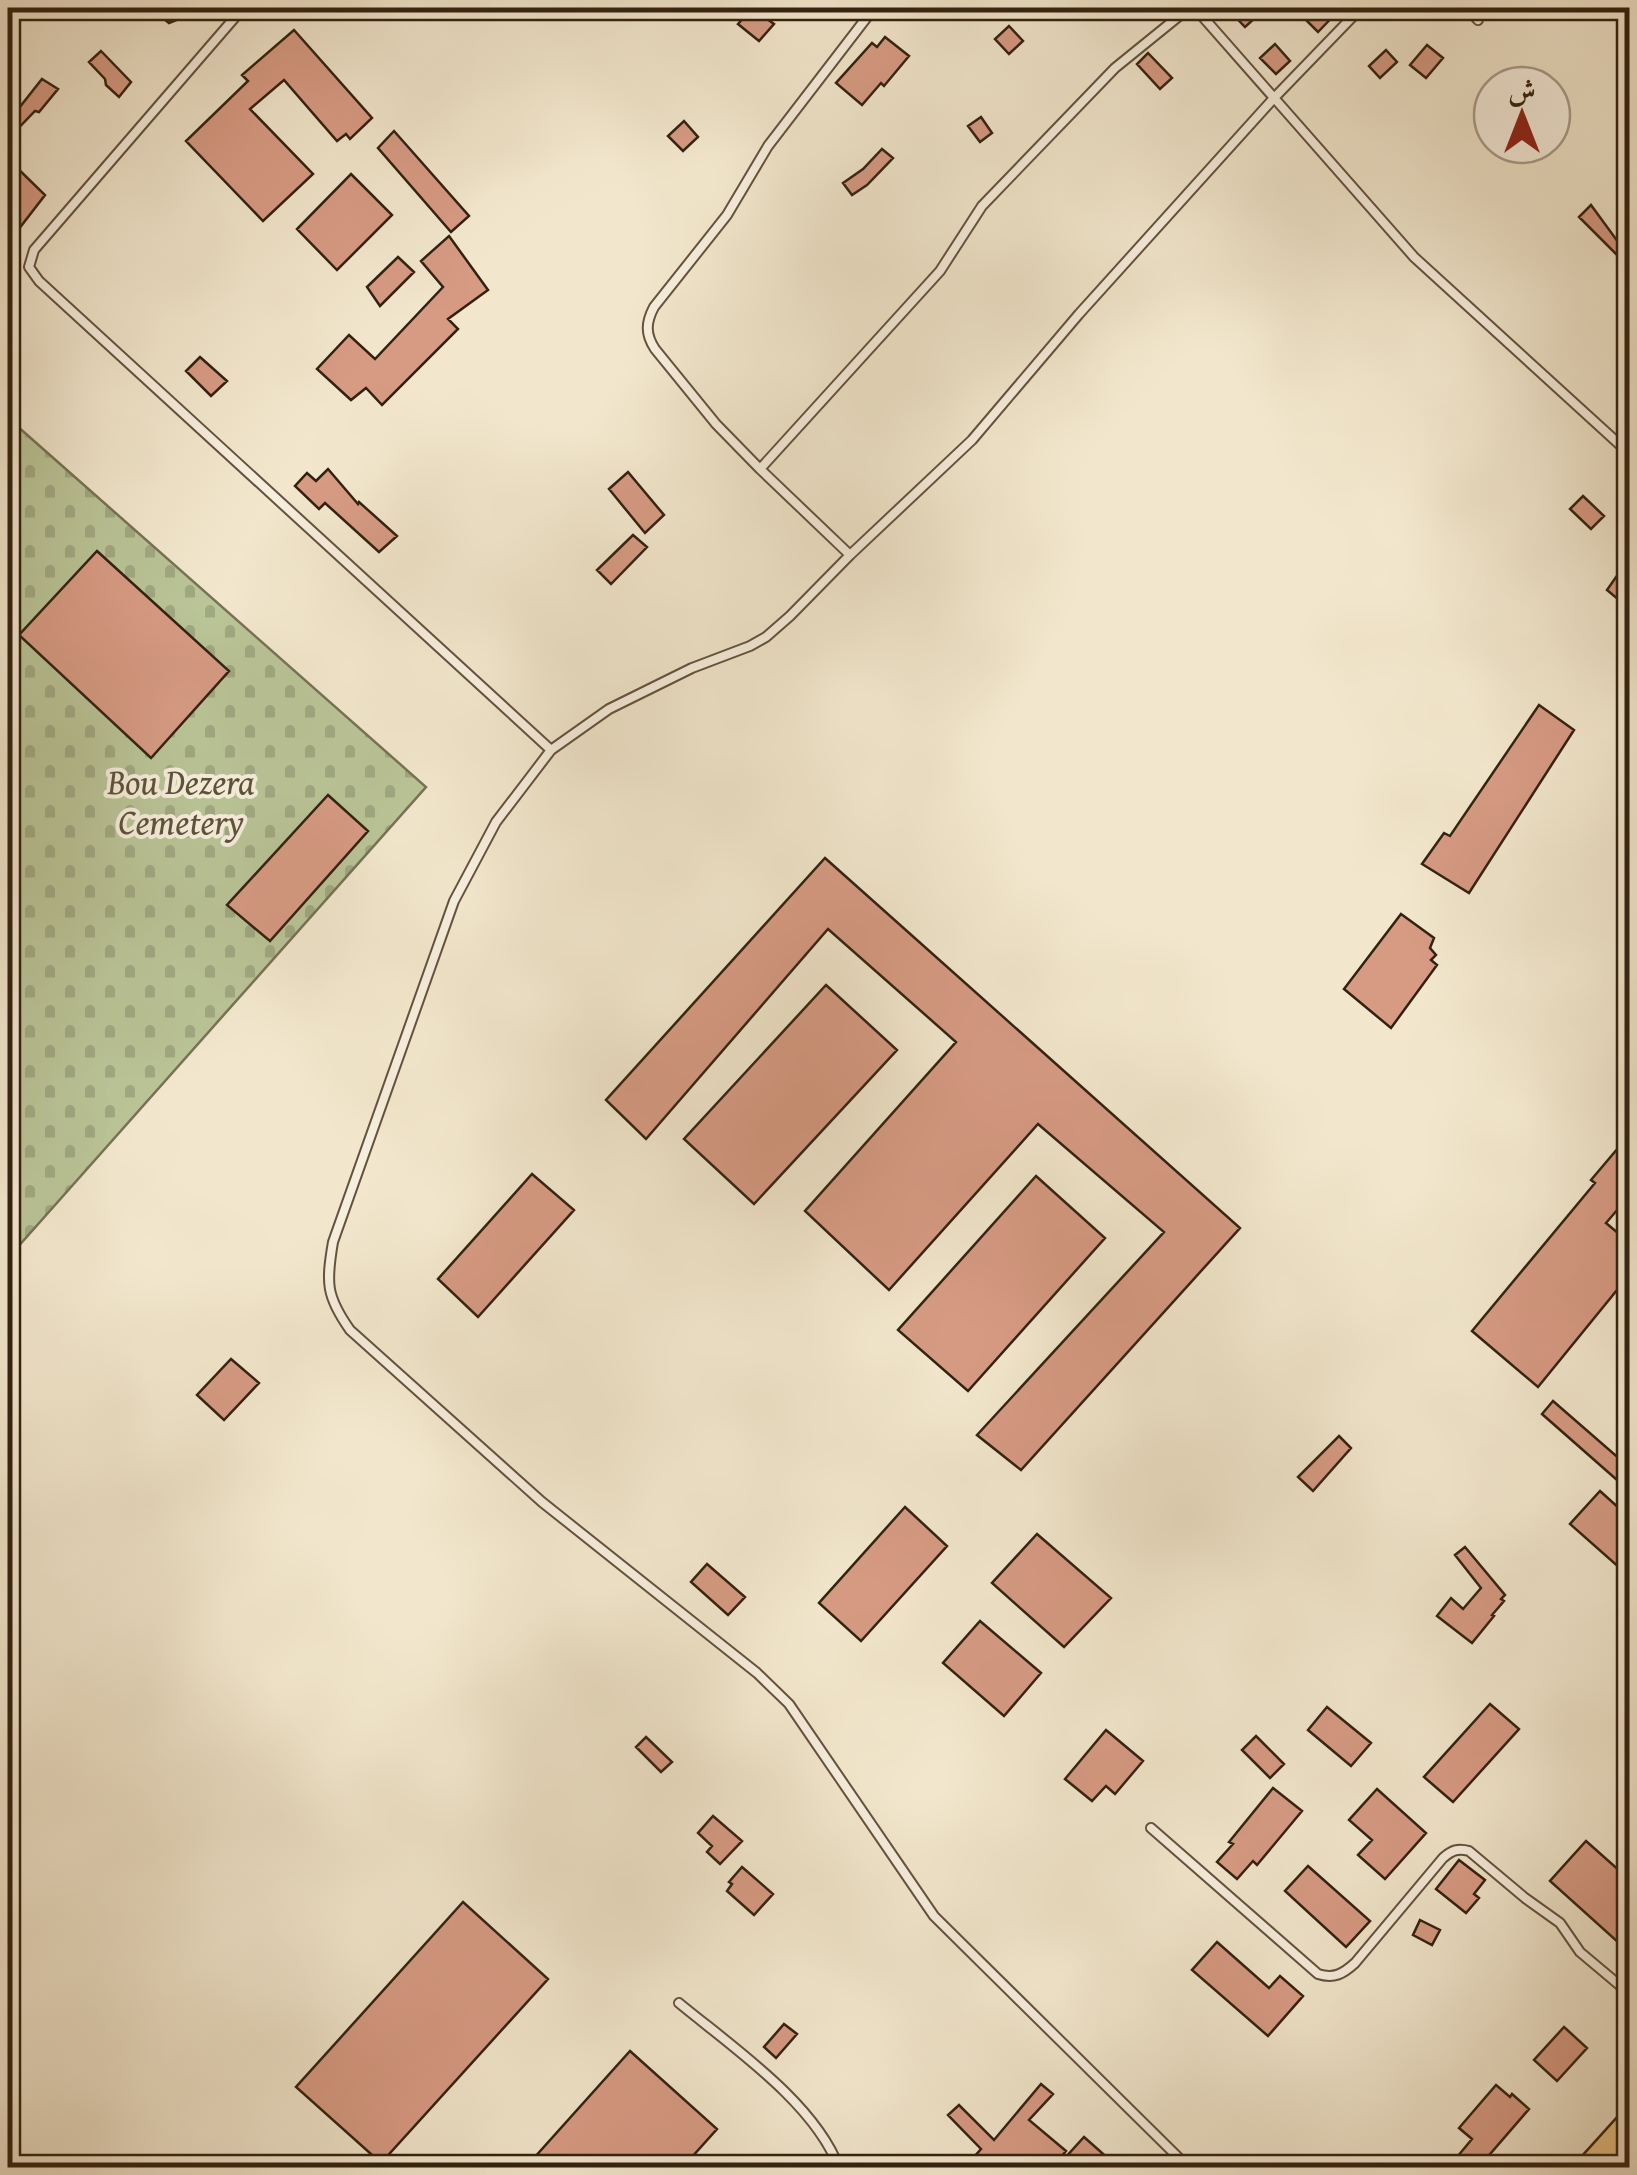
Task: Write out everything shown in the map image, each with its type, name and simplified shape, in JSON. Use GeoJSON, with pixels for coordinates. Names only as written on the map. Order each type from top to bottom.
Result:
{"type":"FeatureCollection","features":[{"type":"Feature","properties":{"kind":"highway"},"geometry":{"type":"LineString","coordinates":[[1593,2168],[1630,2127]]}},
{"type":"Feature","properties":{"kind":"lane"},"geometry":{"type":"LineString","coordinates":[[243,8],[70,206],[34,250],[29,266],[39,281],[551,750]]}},
{"type":"Feature","properties":{"kind":"lane"},"geometry":{"type":"LineString","coordinates":[[850,556],[716,424],[655,349],[647,329],[654,307],[727,216],[768,146],[874,8]]}},
{"type":"Feature","properties":{"kind":"lane"},"geometry":{"type":"LineString","coordinates":[[760,469],[940,270],[982,206],[1115,68],[1192,8],[1414,257],[1630,454]]}},
{"type":"Feature","properties":{"kind":"lane"},"geometry":{"type":"LineString","coordinates":[[1190,2168],[934,1916],[789,1704],[757,1673],[542,1502],[350,1330],[333,1306],[328,1275],[333,1242],[454,902],[496,822],[551,750],[586,723],[638,693],[766,637],[972,440],[1079,314],[1361,8]]}},
{"type":"Feature","properties":{"kind":"lane"},"geometry":{"type":"LineString","coordinates":[[1467,8],[1478,20]]}},
{"type":"Feature","properties":{"kind":"lane"},"geometry":{"type":"LineString","coordinates":[[1150,1828],[1318,1974],[1337,1976],[1356,1964],[1444,1858],[1463,1850],[1560,1922],[1580,1952],[1630,1994]]}},
{"type":"Feature","properties":{"kind":"lane"},"geometry":{"type":"LineString","coordinates":[[679,2002],[803,2111],[839,2168]]}},
{"type":"Feature","properties":{"kind":"green space","name":"Bou Dezera Cemetery"},"geometry":{"type":"Polygon","coordinates":[[[8,418],[426,787],[8,1258],[8,418]]]}},
{"type":"Feature","properties":{"kind":"building"},"geometry":{"type":"Polygon","coordinates":[[[150,8],[206,8],[169,23],[150,8]]]}},
{"type":"Feature","properties":{"kind":"building"},"geometry":{"type":"Polygon","coordinates":[[[752,8],[774,24],[759,41],[738,24],[752,8]]]}},
{"type":"Feature","properties":{"kind":"building"},"geometry":{"type":"Polygon","coordinates":[[[1227,8],[1266,8],[1245,27],[1227,8]]]}},
{"type":"Feature","properties":{"kind":"building"},"geometry":{"type":"Polygon","coordinates":[[[1319,8],[1341,8],[1318,32],[1306,20],[1319,8]]]}},
{"type":"Feature","properties":{"kind":"building"},"geometry":{"type":"Polygon","coordinates":[[[1009,26],[1023,41],[1009,54],[995,39],[1009,26]]]}},
{"type":"Feature","properties":{"kind":"building"},"geometry":{"type":"Polygon","coordinates":[[[294,30],[372,118],[350,139],[346,134],[337,141],[284,80],[250,109],[313,174],[263,221],[186,141],[248,81],[242,75],[294,30]]]}},
{"type":"Feature","properties":{"kind":"building"},"geometry":{"type":"Polygon","coordinates":[[[885,37],[909,56],[862,105],[836,83],[872,43],[877,47],[885,37]]]}},
{"type":"Feature","properties":{"kind":"building"},"geometry":{"type":"Polygon","coordinates":[[[1275,44],[1290,61],[1276,74],[1260,58],[1275,44]]]}},
{"type":"Feature","properties":{"kind":"building"},"geometry":{"type":"Polygon","coordinates":[[[1427,45],[1443,58],[1426,78],[1410,65],[1427,45]]]}},
{"type":"Feature","properties":{"kind":"building"},"geometry":{"type":"Polygon","coordinates":[[[1386,50],[1397,62],[1380,78],[1369,66],[1386,50]]]}},
{"type":"Feature","properties":{"kind":"building"},"geometry":{"type":"Polygon","coordinates":[[[101,51],[131,82],[119,97],[89,62],[101,51]]]}},
{"type":"Feature","properties":{"kind":"building"},"geometry":{"type":"Polygon","coordinates":[[[1148,53],[1172,78],[1160,89],[1137,64],[1148,53]]]}},
{"type":"Feature","properties":{"kind":"building"},"geometry":{"type":"Polygon","coordinates":[[[42,79],[58,89],[8,139],[8,122],[42,79]]]}},
{"type":"Feature","properties":{"kind":"building"},"geometry":{"type":"Polygon","coordinates":[[[981,117],[992,133],[980,142],[968,126],[981,117]]]}},
{"type":"Feature","properties":{"kind":"building"},"geometry":{"type":"Polygon","coordinates":[[[684,121],[698,137],[683,151],[668,136],[684,121]]]}},
{"type":"Feature","properties":{"kind":"building"},"geometry":{"type":"Polygon","coordinates":[[[394,131],[469,216],[451,232],[378,148],[394,131]]]}},
{"type":"Feature","properties":{"kind":"building"},"geometry":{"type":"Polygon","coordinates":[[[882,149],[893,158],[852,195],[843,183],[882,149]]]}},
{"type":"Feature","properties":{"kind":"building"},"geometry":{"type":"Polygon","coordinates":[[[8,159],[45,195],[8,243],[8,159]]]}},
{"type":"Feature","properties":{"kind":"building"},"geometry":{"type":"Polygon","coordinates":[[[351,174],[392,215],[337,270],[297,229],[351,174]]]}},
{"type":"Feature","properties":{"kind":"building"},"geometry":{"type":"Polygon","coordinates":[[[1591,205],[1624,250],[1618,256],[1579,217],[1591,205]]]}},
{"type":"Feature","properties":{"kind":"building"},"geometry":{"type":"Polygon","coordinates":[[[449,236],[488,290],[448,319],[458,329],[382,405],[366,388],[351,400],[317,369],[349,335],[375,359],[443,287],[421,261],[449,236]]]}},
{"type":"Feature","properties":{"kind":"building"},"geometry":{"type":"Polygon","coordinates":[[[398,257],[414,272],[380,306],[367,287],[398,257]]]}},
{"type":"Feature","properties":{"kind":"building"},"geometry":{"type":"Polygon","coordinates":[[[200,357],[227,381],[211,396],[186,371],[200,357]]]}},
{"type":"Feature","properties":{"kind":"building"},"geometry":{"type":"Polygon","coordinates":[[[328,469],[358,504],[397,536],[379,552],[325,503],[319,509],[295,486],[307,473],[316,481],[328,469]]]}},
{"type":"Feature","properties":{"kind":"building"},"geometry":{"type":"Polygon","coordinates":[[[628,472],[664,515],[645,533],[609,489],[628,472]]]}},
{"type":"Feature","properties":{"kind":"building"},"geometry":{"type":"Polygon","coordinates":[[[1583,496],[1604,516],[1591,529],[1570,509],[1583,496]]]}},
{"type":"Feature","properties":{"kind":"building"},"geometry":{"type":"Polygon","coordinates":[[[633,535],[647,547],[611,584],[597,570],[633,535]]]}},
{"type":"Feature","properties":{"kind":"building"},"geometry":{"type":"Polygon","coordinates":[[[97,551],[229,671],[151,758],[19,635],[97,551]]]}},
{"type":"Feature","properties":{"kind":"building"},"geometry":{"type":"Polygon","coordinates":[[[1630,557],[1630,585],[1619,600],[1607,590],[1630,557]]]}},
{"type":"Feature","properties":{"kind":"building"},"geometry":{"type":"Polygon","coordinates":[[[1539,705],[1574,730],[1469,893],[1422,864],[1444,833],[1450,836],[1539,705]]]}},
{"type":"Feature","properties":{"kind":"building"},"geometry":{"type":"Polygon","coordinates":[[[328,795],[368,831],[270,941],[227,905],[328,795]]]}},
{"type":"Feature","properties":{"kind":"building"},"geometry":{"type":"Polygon","coordinates":[[[825,858],[1240,1228],[1021,1470],[977,1435],[1164,1232],[1038,1124],[889,1290],[805,1211],[956,1042],[828,929],[646,1139],[606,1100],[825,858]]]}},
{"type":"Feature","properties":{"kind":"building"},"geometry":{"type":"Polygon","coordinates":[[[1401,914],[1434,938],[1430,948],[1436,955],[1431,960],[1437,965],[1391,1028],[1344,989],[1401,914]]]}},
{"type":"Feature","properties":{"kind":"building"},"geometry":{"type":"Polygon","coordinates":[[[826,985],[897,1050],[754,1204],[684,1139],[826,985]]]}},
{"type":"Feature","properties":{"kind":"building"},"geometry":{"type":"Polygon","coordinates":[[[1630,1134],[1630,1195],[1606,1223],[1630,1243],[1630,1274],[1538,1387],[1472,1331],[1595,1183],[1591,1180],[1630,1134]]]}},
{"type":"Feature","properties":{"kind":"building"},"geometry":{"type":"Polygon","coordinates":[[[532,1174],[574,1210],[478,1317],[438,1279],[532,1174]]]}},
{"type":"Feature","properties":{"kind":"building"},"geometry":{"type":"Polygon","coordinates":[[[1036,1176],[1105,1238],[968,1391],[898,1330],[1036,1176]]]}},
{"type":"Feature","properties":{"kind":"building"},"geometry":{"type":"Polygon","coordinates":[[[231,1359],[259,1383],[224,1420],[197,1395],[231,1359]]]}},
{"type":"Feature","properties":{"kind":"building"},"geometry":{"type":"Polygon","coordinates":[[[1553,1401],[1629,1467],[1617,1480],[1542,1414],[1553,1401]]]}},
{"type":"Feature","properties":{"kind":"building"},"geometry":{"type":"Polygon","coordinates":[[[1339,1436],[1351,1448],[1313,1491],[1298,1477],[1339,1436]]]}},
{"type":"Feature","properties":{"kind":"building"},"geometry":{"type":"Polygon","coordinates":[[[1600,1491],[1630,1518],[1630,1577],[1570,1524],[1600,1491]]]}},
{"type":"Feature","properties":{"kind":"building"},"geometry":{"type":"Polygon","coordinates":[[[905,1507],[947,1546],[861,1641],[819,1603],[905,1507]]]}},
{"type":"Feature","properties":{"kind":"building"},"geometry":{"type":"Polygon","coordinates":[[[1037,1534],[1111,1598],[1064,1647],[992,1583],[1037,1534]]]}},
{"type":"Feature","properties":{"kind":"building"},"geometry":{"type":"Polygon","coordinates":[[[1465,1547],[1505,1595],[1472,1643],[1437,1616],[1451,1598],[1463,1609],[1481,1588],[1455,1555],[1465,1547]]]}},
{"type":"Feature","properties":{"kind":"building"},"geometry":{"type":"Polygon","coordinates":[[[707,1564],[745,1597],[728,1615],[691,1582],[707,1564]]]}},
{"type":"Feature","properties":{"kind":"building"},"geometry":{"type":"Polygon","coordinates":[[[980,1621],[1041,1673],[1004,1716],[943,1663],[980,1621]]]}},
{"type":"Feature","properties":{"kind":"building"},"geometry":{"type":"Polygon","coordinates":[[[1490,1704],[1519,1729],[1453,1802],[1424,1777],[1490,1704]]]}},
{"type":"Feature","properties":{"kind":"building"},"geometry":{"type":"Polygon","coordinates":[[[1327,1707],[1371,1743],[1351,1766],[1308,1730],[1327,1707]]]}},
{"type":"Feature","properties":{"kind":"building"},"geometry":{"type":"Polygon","coordinates":[[[1106,1730],[1143,1761],[1115,1794],[1106,1786],[1092,1801],[1065,1779],[1106,1730]]]}},
{"type":"Feature","properties":{"kind":"building"},"geometry":{"type":"Polygon","coordinates":[[[1256,1736],[1284,1764],[1270,1778],[1242,1750],[1256,1736]]]}},
{"type":"Feature","properties":{"kind":"building"},"geometry":{"type":"Polygon","coordinates":[[[646,1737],[672,1762],[661,1772],[636,1747],[646,1737]]]}},
{"type":"Feature","properties":{"kind":"building"},"geometry":{"type":"Polygon","coordinates":[[[1273,1788],[1302,1811],[1257,1865],[1253,1861],[1237,1879],[1217,1862],[1273,1788]]]}},
{"type":"Feature","properties":{"kind":"building"},"geometry":{"type":"Polygon","coordinates":[[[1377,1789],[1426,1833],[1385,1879],[1358,1855],[1372,1840],[1349,1820],[1377,1789]]]}},
{"type":"Feature","properties":{"kind":"building"},"geometry":{"type":"Polygon","coordinates":[[[713,1816],[742,1841],[720,1864],[707,1852],[712,1846],[698,1833],[713,1816]]]}},
{"type":"Feature","properties":{"kind":"building"},"geometry":{"type":"Polygon","coordinates":[[[1586,1841],[1630,1880],[1630,1953],[1550,1881],[1586,1841]]]}},
{"type":"Feature","properties":{"kind":"building"},"geometry":{"type":"Polygon","coordinates":[[[1459,1860],[1485,1880],[1474,1894],[1479,1898],[1466,1913],[1436,1889],[1459,1860]]]}},
{"type":"Feature","properties":{"kind":"building"},"geometry":{"type":"Polygon","coordinates":[[[1308,1866],[1370,1921],[1346,1947],[1285,1891],[1308,1866]]]}},
{"type":"Feature","properties":{"kind":"building"},"geometry":{"type":"Polygon","coordinates":[[[742,1867],[773,1894],[754,1915],[727,1891],[732,1884],[729,1882],[742,1867]]]}},
{"type":"Feature","properties":{"kind":"building"},"geometry":{"type":"Polygon","coordinates":[[[463,1902],[548,1979],[381,2163],[296,2087],[463,1902]]]}},
{"type":"Feature","properties":{"kind":"building"},"geometry":{"type":"Polygon","coordinates":[[[1420,1920],[1440,1930],[1432,1945],[1413,1935],[1420,1920]]]}},
{"type":"Feature","properties":{"kind":"building"},"geometry":{"type":"Polygon","coordinates":[[[1217,1942],[1269,1988],[1280,1976],[1303,1996],[1268,2036],[1192,1970],[1217,1942]]]}},
{"type":"Feature","properties":{"kind":"building"},"geometry":{"type":"Polygon","coordinates":[[[784,2024],[797,2034],[776,2058],[764,2047],[784,2024]]]}},
{"type":"Feature","properties":{"kind":"building"},"geometry":{"type":"Polygon","coordinates":[[[1564,2027],[1587,2048],[1557,2081],[1534,2060],[1564,2027]]]}},
{"type":"Feature","properties":{"kind":"building"},"geometry":{"type":"Polygon","coordinates":[[[630,2051],[717,2129],[682,2168],[525,2168],[630,2051]]]}},
{"type":"Feature","properties":{"kind":"building"},"geometry":{"type":"Polygon","coordinates":[[[1041,2084],[1053,2094],[1029,2120],[1066,2151],[1052,2168],[964,2168],[981,2149],[948,2115],[959,2105],[994,2140],[1041,2084]]]}},
{"type":"Feature","properties":{"kind":"building"},"geometry":{"type":"Polygon","coordinates":[[[1496,2085],[1529,2109],[1478,2168],[1448,2168],[1472,2139],[1459,2128],[1496,2085]]]}},
{"type":"Feature","properties":{"kind":"building"},"geometry":{"type":"Polygon","coordinates":[[[1084,2137],[1119,2168],[1076,2168],[1065,2158],[1084,2137]]]}}]}
